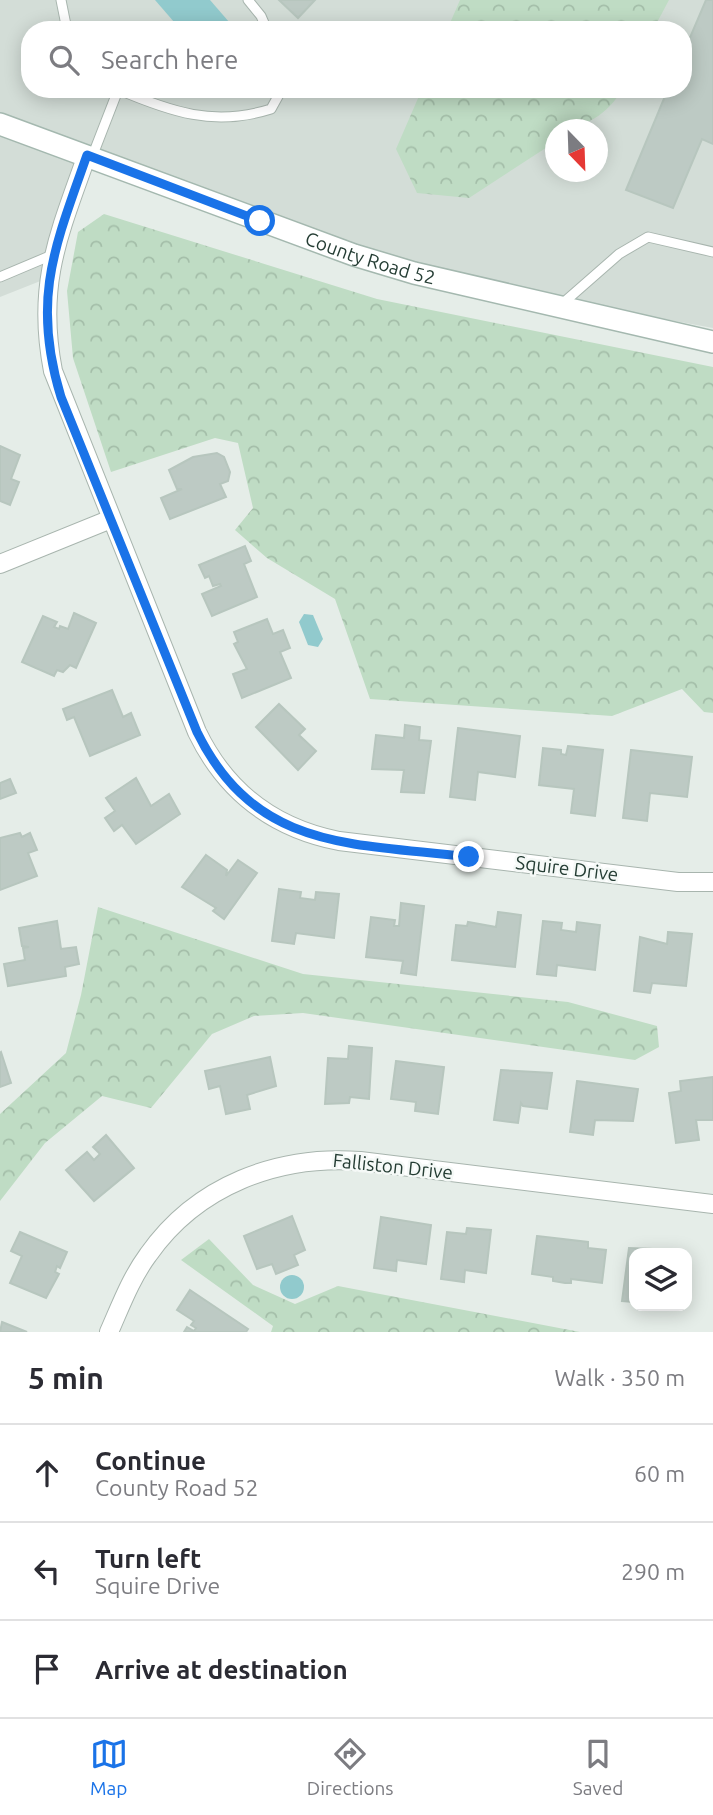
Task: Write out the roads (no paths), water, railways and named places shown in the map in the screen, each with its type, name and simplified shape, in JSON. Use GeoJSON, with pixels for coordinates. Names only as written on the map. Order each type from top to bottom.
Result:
{"type":"FeatureCollection","features":[{"type":"Feature","properties":{"kind":"main road","name":"County Road 52"},"geometry":{"type":"LineString","coordinates":[[0,124],[354,255],[414,273],[713,342]]}},
{"type":"Feature","properties":{"kind":"street","name":"Squire Drive"},"geometry":{"type":"LineString","coordinates":[[89,156],[52,256],[46,316],[53,370],[207,753],[236,790],[273,819],[316,837],[678,882],[713,882]]}},
{"type":"Feature","properties":{"kind":"street"},"geometry":{"type":"LineString","coordinates":[[0,564],[111,519]]}},
{"type":"Feature","properties":{"kind":"street","name":"Falliston Drive"},"geometry":{"type":"LineString","coordinates":[[109,1332],[135,1274],[149,1253],[182,1216],[233,1182],[289,1163],[336,1159],[360,1161],[713,1204]]}},
{"type":"Feature","properties":{"kind":"lane"},"geometry":{"type":"LineString","coordinates":[[61,0],[65,21]]}},
{"type":"Feature","properties":{"kind":"lane"},"geometry":{"type":"LineString","coordinates":[[248,0],[263,21]]}},
{"type":"Feature","properties":{"kind":"lane"},"geometry":{"type":"LineString","coordinates":[[89,156],[114,98]]}},
{"type":"Feature","properties":{"kind":"lane"},"geometry":{"type":"LineString","coordinates":[[139,98],[190,116],[222,119],[245,118],[271,110],[277,98]]}},
{"type":"Feature","properties":{"kind":"lane"},"geometry":{"type":"LineString","coordinates":[[560,306],[620,254],[648,237],[713,253]]}},
{"type":"Feature","properties":{"kind":"lane"},"geometry":{"type":"LineString","coordinates":[[0,277],[52,256]]}},
{"type":"Feature","properties":{"kind":"water"},"geometry":{"type":"Polygon","coordinates":[[[155,0],[210,0],[228,21],[173,21],[155,0]]]}},
{"type":"Feature","properties":{"kind":"water"},"geometry":{"type":"Polygon","coordinates":[[[304,614],[313,615],[323,639],[318,647],[308,645],[299,622],[304,614]]]}},
{"type":"Feature","properties":{"kind":"water"},"geometry":{"type":"Polygon","coordinates":[[[292,1275],[300,1279],[304,1287],[300,1295],[292,1299],[284,1295],[280,1287],[284,1279],[292,1275]]]}}]}
